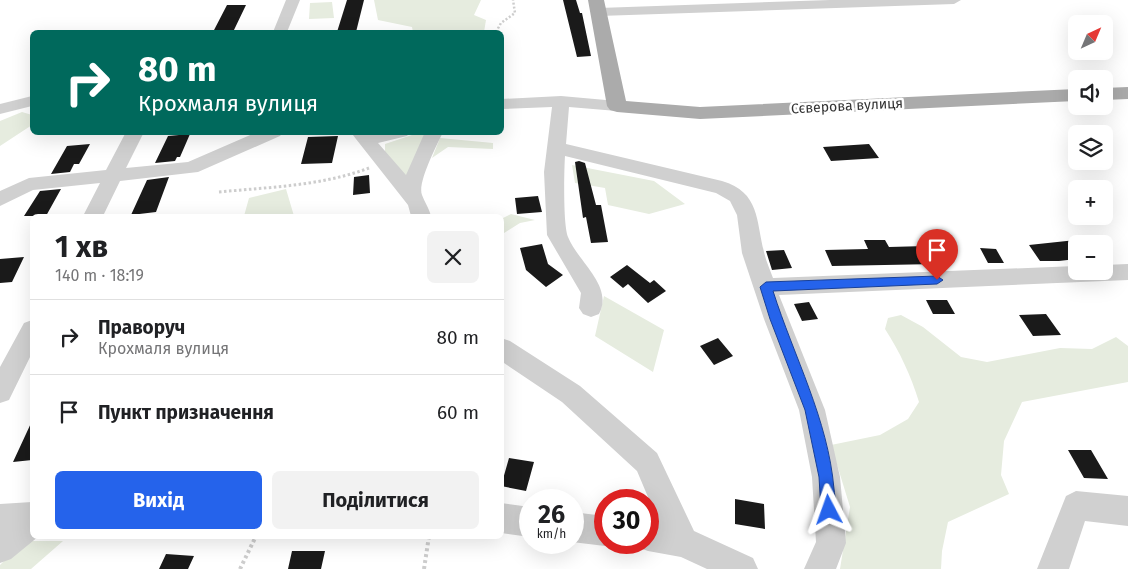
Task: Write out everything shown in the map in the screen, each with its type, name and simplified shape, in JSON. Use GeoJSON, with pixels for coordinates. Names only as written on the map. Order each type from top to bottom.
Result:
{"type":"FeatureCollection","features":[{"type":"Feature","properties":{"kind":"main road"},"geometry":{"type":"LineString","coordinates":[[598,6],[617,106]]}},
{"type":"Feature","properties":{"kind":"main road"},"geometry":{"type":"LineString","coordinates":[[1113,94],[1128,93]]}},
{"type":"Feature","properties":{"kind":"main road","name":"Сєверова вулиця"},"geometry":{"type":"LineString","coordinates":[[617,106],[700,113],[1068,95]]}},
{"type":"Feature","properties":{"kind":"street"},"geometry":{"type":"LineString","coordinates":[[281,30],[293,0]]}},
{"type":"Feature","properties":{"kind":"street"},"geometry":{"type":"LineString","coordinates":[[598,6],[954,0]]}},
{"type":"Feature","properties":{"kind":"street"},"geometry":{"type":"LineString","coordinates":[[561,101],[554,172],[557,234],[567,254],[592,292],[591,308]]}},
{"type":"Feature","properties":{"kind":"street"},"geometry":{"type":"LineString","coordinates":[[504,104],[561,101],[617,106]]}},
{"type":"Feature","properties":{"kind":"street"},"geometry":{"type":"LineString","coordinates":[[0,109],[30,102]]}},
{"type":"Feature","properties":{"kind":"street"},"geometry":{"type":"LineString","coordinates":[[94,214],[134,135]]}},
{"type":"Feature","properties":{"kind":"street"},"geometry":{"type":"LineString","coordinates":[[0,199],[29,184],[191,168],[267,135]]}},
{"type":"Feature","properties":{"kind":"street"},"geometry":{"type":"LineString","coordinates":[[362,135],[418,203],[421,214]]}},
{"type":"Feature","properties":{"kind":"street"},"geometry":{"type":"LineString","coordinates":[[412,196],[413,181],[433,135]]}},
{"type":"Feature","properties":{"kind":"street"},"geometry":{"type":"LineString","coordinates":[[557,148],[722,188],[738,197],[747,215],[753,254],[812,410],[826,477],[831,543],[820,569]]}},
{"type":"Feature","properties":{"kind":"street"},"geometry":{"type":"LineString","coordinates":[[766,287],[1128,272]]}},
{"type":"Feature","properties":{"kind":"street"},"geometry":{"type":"LineString","coordinates":[[0,392],[30,334]]}},
{"type":"Feature","properties":{"kind":"street"},"geometry":{"type":"LineString","coordinates":[[504,350],[571,394],[647,462],[683,542]]}},
{"type":"Feature","properties":{"kind":"street"},"geometry":{"type":"LineString","coordinates":[[1052,569],[1076,506],[1128,511]]}},
{"type":"Feature","properties":{"kind":"street"},"geometry":{"type":"LineString","coordinates":[[0,519],[30,517]]}},
{"type":"Feature","properties":{"kind":"street"},"geometry":{"type":"LineString","coordinates":[[504,518],[519,520]]}},
{"type":"Feature","properties":{"kind":"street"},"geometry":{"type":"LineString","coordinates":[[0,548],[30,525]]}},
{"type":"Feature","properties":{"kind":"street"},"geometry":{"type":"LineString","coordinates":[[659,538],[683,542],[742,569]]}},
{"type":"Feature","properties":{"kind":"path"},"geometry":{"type":"LineString","coordinates":[[497,30],[501,23],[515,13],[513,0]]}},
{"type":"Feature","properties":{"kind":"path"},"geometry":{"type":"LineString","coordinates":[[219,192],[327,180],[355,174],[372,167],[380,157]]}},
{"type":"Feature","properties":{"kind":"path"},"geometry":{"type":"LineString","coordinates":[[240,569],[255,539]]}},
{"type":"Feature","properties":{"kind":"path"},"geometry":{"type":"LineString","coordinates":[[424,569],[429,539]]}},
{"type":"Feature","properties":{"kind":"shaded area"},"geometry":{"type":"Polygon","coordinates":[[[374,0],[481,0],[474,15],[486,20],[484,30],[413,30],[412,27],[378,20],[374,0]]]}},
{"type":"Feature","properties":{"kind":"shaded area"},"geometry":{"type":"Polygon","coordinates":[[[332,2],[334,18],[309,19],[310,3],[332,2]]]}},
{"type":"Feature","properties":{"kind":"shaded area"},"geometry":{"type":"Polygon","coordinates":[[[22,112],[30,114],[30,126],[0,146],[0,121],[22,112]]]}},
{"type":"Feature","properties":{"kind":"shaded area"},"geometry":{"type":"Polygon","coordinates":[[[412,135],[424,135],[406,182],[385,155],[385,144],[412,135]]]}},
{"type":"Feature","properties":{"kind":"shaded area"},"geometry":{"type":"Polygon","coordinates":[[[440,138],[493,143],[493,149],[448,147],[432,158],[440,138]]]}},
{"type":"Feature","properties":{"kind":"shaded area"},"geometry":{"type":"Polygon","coordinates":[[[572,165],[654,181],[685,204],[649,214],[608,205],[605,188],[575,183],[572,165]]]}},
{"type":"Feature","properties":{"kind":"shaded area"},"geometry":{"type":"Polygon","coordinates":[[[286,189],[293,214],[245,214],[249,198],[286,189]]]}},
{"type":"Feature","properties":{"kind":"shaded area"},"geometry":{"type":"Polygon","coordinates":[[[511,214],[535,220],[520,223],[504,233],[504,218],[511,214]]]}},
{"type":"Feature","properties":{"kind":"shaded area"},"geometry":{"type":"Polygon","coordinates":[[[604,296],[664,330],[653,372],[595,336],[604,296]]]}},
{"type":"Feature","properties":{"kind":"shaded area"},"geometry":{"type":"Polygon","coordinates":[[[901,315],[923,327],[961,357],[987,362],[1060,348],[1092,349],[1116,337],[1128,346],[1128,382],[1022,402],[1004,441],[1001,475],[1009,494],[948,522],[942,551],[941,569],[840,569],[850,507],[831,445],[880,435],[908,419],[919,402],[905,364],[885,329],[888,318],[901,315]]]}},
{"type":"Feature","properties":{"kind":"shaded area"},"geometry":{"type":"Polygon","coordinates":[[[24,541],[63,541],[31,569],[0,569],[0,565],[24,541]]]}},
{"type":"Feature","properties":{"kind":"building"},"geometry":{"type":"Polygon","coordinates":[[[347,0],[364,0],[356,30],[338,30],[347,0]]]}},
{"type":"Feature","properties":{"kind":"building"},"geometry":{"type":"Polygon","coordinates":[[[563,0],[576,0],[580,13],[582,13],[591,56],[577,57],[563,0]]]}},
{"type":"Feature","properties":{"kind":"building"},"geometry":{"type":"Polygon","coordinates":[[[227,5],[246,5],[234,30],[214,30],[227,5]]]}},
{"type":"Feature","properties":{"kind":"building"},"geometry":{"type":"Polygon","coordinates":[[[190,135],[180,157],[177,157],[175,161],[155,163],[168,136],[190,135]]]}},
{"type":"Feature","properties":{"kind":"building"},"geometry":{"type":"Polygon","coordinates":[[[338,136],[332,163],[301,164],[308,137],[338,136]]]}},
{"type":"Feature","properties":{"kind":"building"},"geometry":{"type":"Polygon","coordinates":[[[90,144],[79,164],[74,164],[70,172],[51,174],[67,146],[90,144]]]}},
{"type":"Feature","properties":{"kind":"building"},"geometry":{"type":"Polygon","coordinates":[[[869,144],[879,158],[831,161],[823,147],[869,144]]]}},
{"type":"Feature","properties":{"kind":"building"},"geometry":{"type":"Polygon","coordinates":[[[575,162],[585,163],[596,205],[601,205],[608,242],[591,243],[586,217],[583,218],[575,162]]]}},
{"type":"Feature","properties":{"kind":"building"},"geometry":{"type":"Polygon","coordinates":[[[369,175],[370,193],[353,195],[354,177],[369,175]]]}},
{"type":"Feature","properties":{"kind":"building"},"geometry":{"type":"Polygon","coordinates":[[[169,177],[156,212],[131,214],[147,180],[169,177]]]}},
{"type":"Feature","properties":{"kind":"building"},"geometry":{"type":"Polygon","coordinates":[[[61,189],[47,214],[24,216],[40,191],[61,189]]]}},
{"type":"Feature","properties":{"kind":"building"},"geometry":{"type":"Polygon","coordinates":[[[538,196],[542,212],[517,214],[515,198],[538,196]]]}},
{"type":"Feature","properties":{"kind":"building"},"geometry":{"type":"Polygon","coordinates":[[[864,240],[885,240],[889,247],[926,246],[937,264],[832,266],[825,250],[868,249],[864,240]]]}},
{"type":"Feature","properties":{"kind":"building"},"geometry":{"type":"Polygon","coordinates":[[[1068,241],[1068,260],[1040,261],[1029,245],[1068,241]]]}},
{"type":"Feature","properties":{"kind":"building"},"geometry":{"type":"Polygon","coordinates":[[[542,244],[548,264],[563,275],[546,287],[526,270],[520,248],[542,244]]]}},
{"type":"Feature","properties":{"kind":"building"},"geometry":{"type":"Polygon","coordinates":[[[980,248],[996,249],[1004,263],[988,263],[980,248]]]}},
{"type":"Feature","properties":{"kind":"building"},"geometry":{"type":"Polygon","coordinates":[[[784,250],[792,268],[772,270],[766,251],[784,250]]]}},
{"type":"Feature","properties":{"kind":"building"},"geometry":{"type":"Polygon","coordinates":[[[24,257],[12,282],[0,283],[0,259],[24,257]]]}},
{"type":"Feature","properties":{"kind":"building"},"geometry":{"type":"Polygon","coordinates":[[[627,265],[650,283],[654,280],[666,291],[648,303],[628,284],[623,288],[610,277],[627,265]]]}},
{"type":"Feature","properties":{"kind":"building"},"geometry":{"type":"Polygon","coordinates":[[[926,300],[947,300],[955,314],[933,314],[926,300]]]}},
{"type":"Feature","properties":{"kind":"building"},"geometry":{"type":"Polygon","coordinates":[[[809,302],[818,319],[802,321],[794,304],[809,302]]]}},
{"type":"Feature","properties":{"kind":"building"},"geometry":{"type":"Polygon","coordinates":[[[1046,314],[1061,335],[1033,336],[1019,315],[1046,314]]]}},
{"type":"Feature","properties":{"kind":"building"},"geometry":{"type":"Polygon","coordinates":[[[718,338],[733,356],[714,365],[700,346],[718,338]]]}},
{"type":"Feature","properties":{"kind":"building"},"geometry":{"type":"Polygon","coordinates":[[[30,425],[30,460],[13,462],[30,425]]]}},
{"type":"Feature","properties":{"kind":"building"},"geometry":{"type":"Polygon","coordinates":[[[1068,450],[1091,450],[1108,479],[1084,478],[1068,450]]]}},
{"type":"Feature","properties":{"kind":"building"},"geometry":{"type":"Polygon","coordinates":[[[509,458],[534,462],[527,489],[504,487],[504,476],[509,458]]]}},
{"type":"Feature","properties":{"kind":"building"},"geometry":{"type":"Polygon","coordinates":[[[735,499],[764,504],[765,529],[735,524],[735,499]]]}},
{"type":"Feature","properties":{"kind":"building"},"geometry":{"type":"Polygon","coordinates":[[[292,551],[325,551],[321,569],[288,569],[292,551]]]}},
{"type":"Feature","properties":{"kind":"building"},"geometry":{"type":"Polygon","coordinates":[[[166,554],[194,556],[188,569],[159,569],[166,554]]]}},
{"type":"Feature","properties":{"kind":"route"},"geometry":{"type":"LineString","coordinates":[[829,510],[826,477],[812,410],[776,319],[766,287],[937,280]]}}]}
